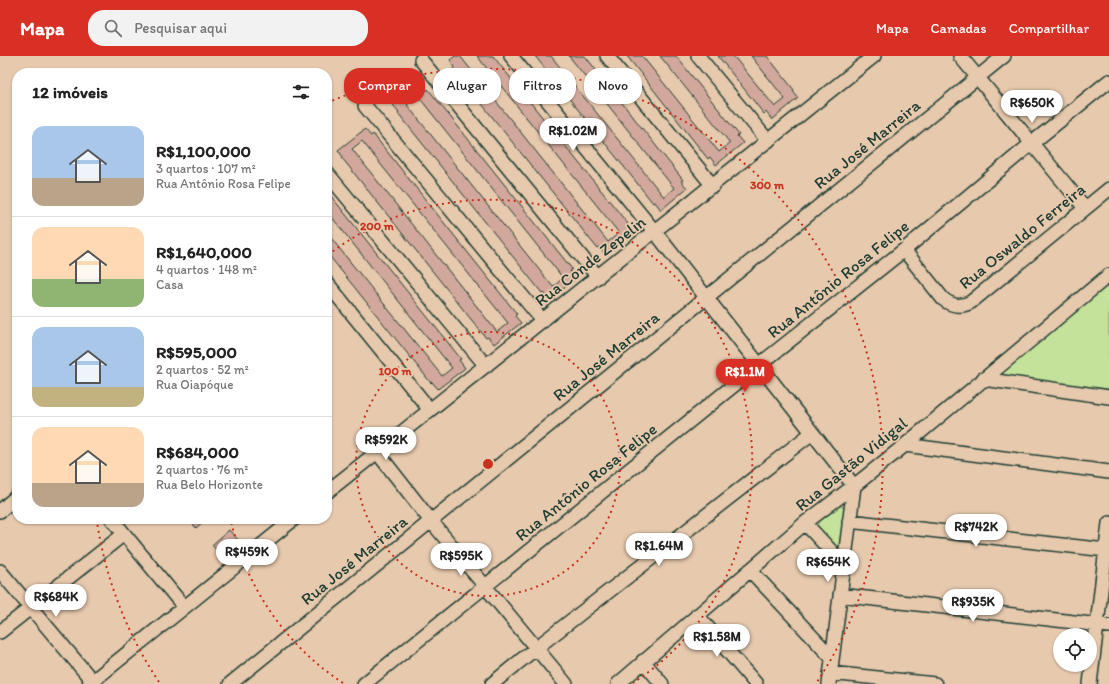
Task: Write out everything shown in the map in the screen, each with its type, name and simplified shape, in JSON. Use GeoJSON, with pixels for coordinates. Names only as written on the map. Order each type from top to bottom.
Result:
{"type":"FeatureCollection","features":[{"type":"Feature","properties":{"kind":"street"},"geometry":{"type":"LineString","coordinates":[[511,56],[655,232],[854,486],[843,564],[830,678],[935,684]]}},
{"type":"Feature","properties":{"kind":"street"},"geometry":{"type":"LineString","coordinates":[[607,56],[713,186]]}},
{"type":"Feature","properties":{"kind":"street"},"geometry":{"type":"LineString","coordinates":[[698,56],[768,141]]}},
{"type":"Feature","properties":{"kind":"street","name":"Rua Conde Zepelin"},"geometry":{"type":"LineString","coordinates":[[332,488],[713,186],[874,56]]}},
{"type":"Feature","properties":{"kind":"street"},"geometry":{"type":"LineString","coordinates":[[960,56],[1085,208]]}},
{"type":"Feature","properties":{"kind":"street","name":"Rua José Marreira"},"geometry":{"type":"LineString","coordinates":[[230,684],[1004,56]]}},
{"type":"Feature","properties":{"kind":"street"},"geometry":{"type":"LineString","coordinates":[[421,60],[598,277]]}},
{"type":"Feature","properties":{"kind":"street","name":"Rua Antônio Rosa Felipe"},"geometry":{"type":"LineString","coordinates":[[364,684],[904,250],[1109,81]]}},
{"type":"Feature","properties":{"kind":"street"},"geometry":{"type":"LineString","coordinates":[[365,106],[543,321]]}},
{"type":"Feature","properties":{"kind":"street"},"geometry":{"type":"LineString","coordinates":[[332,179],[486,366]]}},
{"type":"Feature","properties":{"kind":"street","name":"Rua Oswaldo Ferreira"},"geometry":{"type":"LineString","coordinates":[[904,250],[943,299],[949,304],[963,306],[971,302],[1109,189]]}},
{"type":"Feature","properties":{"kind":"street","name":"Rua Gastão Vidigal"},"geometry":{"type":"LineString","coordinates":[[618,684],[805,523],[854,486],[1109,275]]}},
{"type":"Feature","properties":{"kind":"street"},"geometry":{"type":"LineString","coordinates":[[332,289],[430,410]]}},
{"type":"Feature","properties":{"kind":"street"},"geometry":{"type":"LineString","coordinates":[[983,379],[1109,397]]}},
{"type":"Feature","properties":{"kind":"street"},"geometry":{"type":"LineString","coordinates":[[492,684],[812,433]]}},
{"type":"Feature","properties":{"kind":"street"},"geometry":{"type":"LineString","coordinates":[[905,444],[1109,472]]}},
{"type":"Feature","properties":{"kind":"street"},"geometry":{"type":"LineString","coordinates":[[378,452],[431,521],[566,684]]}},
{"type":"Feature","properties":{"kind":"street"},"geometry":{"type":"LineString","coordinates":[[0,511],[12,500]]}},
{"type":"Feature","properties":{"kind":"street"},"geometry":{"type":"LineString","coordinates":[[849,521],[1106,550]]}},
{"type":"Feature","properties":{"kind":"street"},"geometry":{"type":"LineString","coordinates":[[805,523],[843,564]]}},
{"type":"Feature","properties":{"kind":"street"},"geometry":{"type":"LineString","coordinates":[[1090,684],[1103,625],[1106,550],[1109,523]]}},
{"type":"Feature","properties":{"kind":"street"},"geometry":{"type":"LineString","coordinates":[[116,524],[184,607]]}},
{"type":"Feature","properties":{"kind":"street"},"geometry":{"type":"LineString","coordinates":[[0,571],[92,683],[288,524]]}},
{"type":"Feature","properties":{"kind":"street"},"geometry":{"type":"LineString","coordinates":[[0,632],[124,534]]}},
{"type":"Feature","properties":{"kind":"street"},"geometry":{"type":"LineString","coordinates":[[750,570],[832,658]]}},
{"type":"Feature","properties":{"kind":"street"},"geometry":{"type":"LineString","coordinates":[[840,595],[1103,625]]}},
{"type":"Feature","properties":{"kind":"street"},"geometry":{"type":"LineString","coordinates":[[697,615],[756,684]]}},
{"type":"Feature","properties":{"kind":"street"},"geometry":{"type":"LineString","coordinates":[[643,661],[662,684]]}},
{"type":"Feature","properties":{"kind":"green space"},"geometry":{"type":"Polygon","coordinates":[[[1109,283],[1109,389],[1004,377],[1002,375],[1002,371],[1109,283]]]}},
{"type":"Feature","properties":{"kind":"green space"},"geometry":{"type":"Polygon","coordinates":[[[838,505],[842,506],[844,510],[839,546],[836,548],[817,528],[818,522],[838,505]]]}},
{"type":"Feature","properties":{"kind":"building"},"geometry":{"type":"Polygon","coordinates":[[[455,56],[460,56],[470,68],[453,68],[455,67],[450,60],[455,56]]]}},
{"type":"Feature","properties":{"kind":"building"},"geometry":{"type":"Polygon","coordinates":[[[477,56],[493,56],[509,76],[509,96],[501,86],[501,68],[487,68],[477,56]]]}},
{"type":"Feature","properties":{"kind":"building"},"geometry":{"type":"Polygon","coordinates":[[[535,56],[551,56],[561,68],[545,68],[535,56]]]}},
{"type":"Feature","properties":{"kind":"building"},"geometry":{"type":"Polygon","coordinates":[[[569,56],[585,56],[594,68],[584,68],[584,75],[569,56]]]}},
{"type":"Feature","properties":{"kind":"building"},"geometry":{"type":"Polygon","coordinates":[[[627,56],[642,56],[719,152],[730,143],[660,56],[676,56],[739,135],[737,136],[743,143],[716,165],[710,157],[708,159],[642,75],[642,68],[636,68],[627,56]]]}},
{"type":"Feature","properties":{"kind":"building"},"geometry":{"type":"Polygon","coordinates":[[[718,56],[733,56],[775,107],[785,99],[751,56],[767,56],[794,90],[793,91],[798,98],[772,120],[766,112],[764,114],[718,56]]]}},
{"type":"Feature","properties":{"kind":"building"},"geometry":{"type":"Polygon","coordinates":[[[576,87],[584,97],[584,104],[589,104],[664,197],[674,188],[607,104],[623,104],[683,180],[681,181],[687,188],[661,210],[655,202],[653,203],[574,104],[576,104],[576,87]]]}},
{"type":"Feature","properties":{"kind":"building"},"geometry":{"type":"Polygon","coordinates":[[[428,89],[433,95],[433,104],[440,104],[572,269],[570,271],[576,278],[550,299],[543,292],[542,293],[398,113],[399,112],[393,105],[408,104],[407,105],[553,287],[563,278],[424,104],[425,90],[426,91],[428,89]]]}},
{"type":"Feature","properties":{"kind":"building"},"geometry":{"type":"Polygon","coordinates":[[[482,104],[498,104],[608,242],[619,233],[516,104],[532,104],[628,224],[626,226],[632,233],[605,254],[599,247],[597,248],[482,104]]]}},
{"type":"Feature","properties":{"kind":"building"},"geometry":{"type":"Polygon","coordinates":[[[365,129],[371,136],[373,134],[517,314],[515,316],[521,323],[494,344],[488,337],[486,338],[342,158],[343,157],[338,150],[365,129]],[[362,141],[352,149],[497,332],[508,323],[362,141]]]}},
{"type":"Feature","properties":{"kind":"building"},"geometry":{"type":"Polygon","coordinates":[[[332,197],[461,359],[459,360],[465,368],[438,389],[432,382],[431,383],[332,259],[332,239],[442,376],[452,368],[332,217],[332,197]]]}},
{"type":"Feature","properties":{"kind":"building"},"geometry":{"type":"Polygon","coordinates":[[[193,524],[200,524],[196,528],[193,524]]]}},
{"type":"Feature","properties":{"kind":"building"},"geometry":{"type":"Polygon","coordinates":[[[229,530],[242,544],[224,559],[212,545],[229,530]]]}}]}
